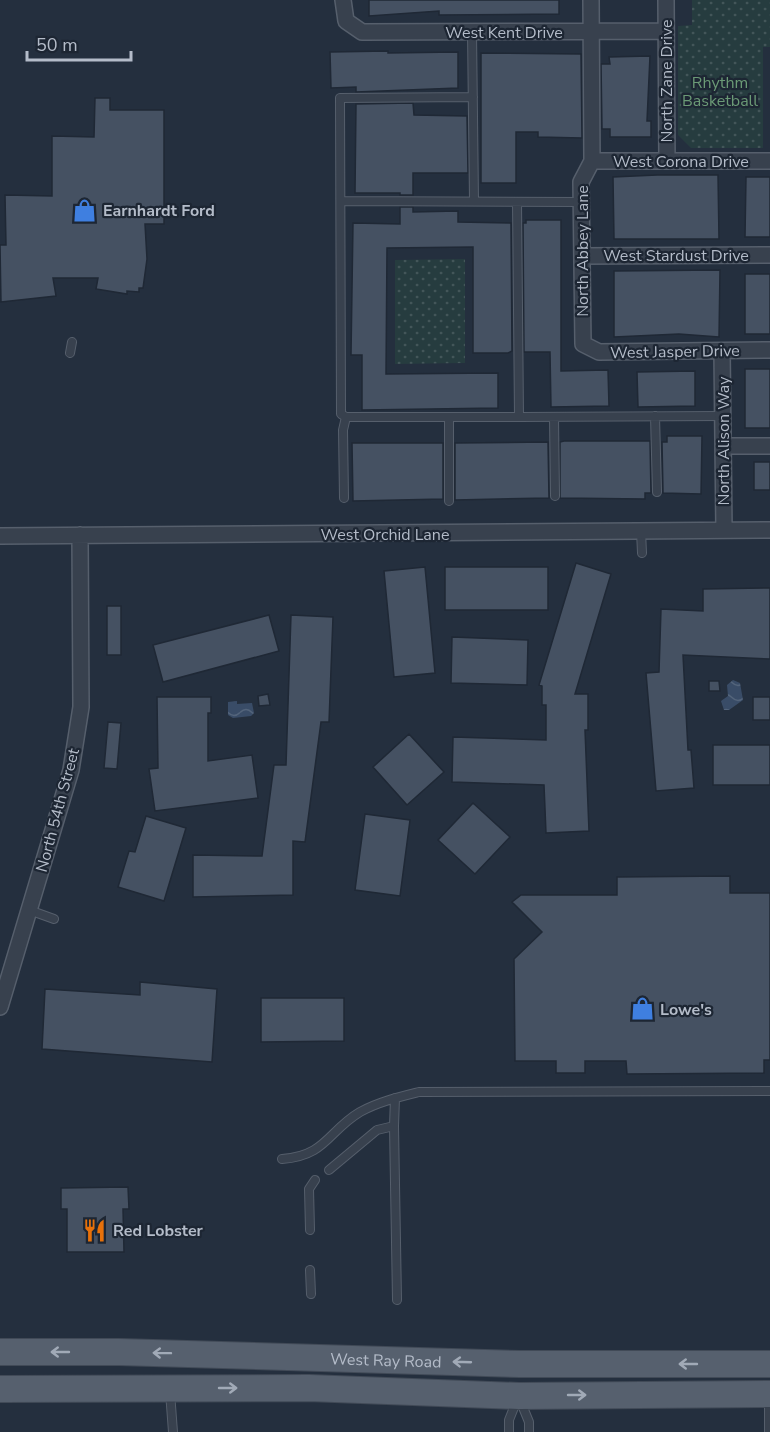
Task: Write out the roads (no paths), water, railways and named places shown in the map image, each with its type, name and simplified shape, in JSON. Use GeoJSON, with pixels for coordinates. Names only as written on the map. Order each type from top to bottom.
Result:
{"type":"FeatureCollection","features":[{"type":"Feature","properties":{"kind":"main road","name":"West Ray Road"},"geometry":{"type":"LineString","coordinates":[[0,1352],[119,1352],[520,1364],[770,1364]]}},
{"type":"Feature","properties":{"kind":"main road","name":"West Ray Road"},"geometry":{"type":"LineString","coordinates":[[0,1389],[309,1388],[519,1396],[770,1394]]}},
{"type":"Feature","properties":{"kind":"street","name":"West Kent Drive"},"geometry":{"type":"LineString","coordinates":[[343,0],[346,21],[362,32],[666,32]]}},
{"type":"Feature","properties":{"kind":"street"},"geometry":{"type":"LineString","coordinates":[[591,0],[592,161]]}},
{"type":"Feature","properties":{"kind":"street","name":"North Zane Drive"},"geometry":{"type":"LineString","coordinates":[[666,0],[667,161]]}},
{"type":"Feature","properties":{"kind":"street","name":"West Corona Drive"},"geometry":{"type":"LineString","coordinates":[[592,161],[770,161]]}},
{"type":"Feature","properties":{"kind":"street","name":"North Abbey Lane"},"geometry":{"type":"LineString","coordinates":[[583,344],[581,182],[592,161]]}},
{"type":"Feature","properties":{"kind":"street","name":"West Stardust Drive"},"geometry":{"type":"LineString","coordinates":[[582,256],[770,255]]}},
{"type":"Feature","properties":{"kind":"street","name":"West Jasper Drive"},"geometry":{"type":"LineString","coordinates":[[583,344],[599,352],[770,350]]}},
{"type":"Feature","properties":{"kind":"street","name":"North Alison Way"},"geometry":{"type":"LineString","coordinates":[[722,351],[724,531]]}},
{"type":"Feature","properties":{"kind":"street"},"geometry":{"type":"LineString","coordinates":[[723,446],[770,446]]}},
{"type":"Feature","properties":{"kind":"street","name":"West Orchid Lane"},"geometry":{"type":"LineString","coordinates":[[0,536],[770,530]]}},
{"type":"Feature","properties":{"kind":"street","name":"North 54th Street"},"geometry":{"type":"LineString","coordinates":[[0,1007],[71,770],[81,707],[80,536]]}},
{"type":"Feature","properties":{"kind":"lane"},"geometry":{"type":"LineString","coordinates":[[472,32],[474,201]]}},
{"type":"Feature","properties":{"kind":"lane"},"geometry":{"type":"LineString","coordinates":[[473,97],[340,98],[341,414],[346,417],[448,418],[723,416]]}},
{"type":"Feature","properties":{"kind":"lane"},"geometry":{"type":"LineString","coordinates":[[340,201],[581,202]]}},
{"type":"Feature","properties":{"kind":"lane"},"geometry":{"type":"LineString","coordinates":[[517,202],[519,417]]}},
{"type":"Feature","properties":{"kind":"lane"},"geometry":{"type":"LineString","coordinates":[[70,354],[72,342]]}},
{"type":"Feature","properties":{"kind":"lane"},"geometry":{"type":"LineString","coordinates":[[655,416],[657,492]]}},
{"type":"Feature","properties":{"kind":"lane"},"geometry":{"type":"LineString","coordinates":[[344,498],[343,430],[346,417]]}},
{"type":"Feature","properties":{"kind":"lane"},"geometry":{"type":"LineString","coordinates":[[554,417],[555,496]]}},
{"type":"Feature","properties":{"kind":"lane"},"geometry":{"type":"LineString","coordinates":[[448,418],[448,501]]}},
{"type":"Feature","properties":{"kind":"lane"},"geometry":{"type":"LineString","coordinates":[[641,531],[642,553]]}},
{"type":"Feature","properties":{"kind":"lane"},"geometry":{"type":"LineString","coordinates":[[29,910],[54,919]]}},
{"type":"Feature","properties":{"kind":"lane"},"geometry":{"type":"LineString","coordinates":[[282,1159],[303,1158],[320,1147],[360,1112],[395,1098],[419,1092],[770,1091]]}},
{"type":"Feature","properties":{"kind":"lane"},"geometry":{"type":"LineString","coordinates":[[395,1098],[397,1299]]}},
{"type":"Feature","properties":{"kind":"lane"},"geometry":{"type":"LineString","coordinates":[[329,1170],[377,1130],[394,1126]]}},
{"type":"Feature","properties":{"kind":"lane"},"geometry":{"type":"LineString","coordinates":[[310,1230],[309,1189],[315,1180]]}},
{"type":"Feature","properties":{"kind":"lane"},"geometry":{"type":"LineString","coordinates":[[310,1270],[310,1294]]}},
{"type":"Feature","properties":{"kind":"lane"},"geometry":{"type":"LineString","coordinates":[[169,1388],[173,1432]]}},
{"type":"Feature","properties":{"kind":"lane"},"geometry":{"type":"LineString","coordinates":[[769,1432],[770,1394]]}},
{"type":"Feature","properties":{"kind":"lane"},"geometry":{"type":"LineString","coordinates":[[509,1432],[509,1420],[519,1396]]}},
{"type":"Feature","properties":{"kind":"lane"},"geometry":{"type":"LineString","coordinates":[[519,1396],[529,1422],[529,1432]]}},
{"type":"Feature","properties":{"kind":"water"},"geometry":{"type":"Polygon","coordinates":[[[733,680],[740,683],[743,700],[729,710],[724,710],[721,701],[728,696],[727,685],[733,680]]]}},
{"type":"Feature","properties":{"kind":"water"},"geometry":{"type":"Polygon","coordinates":[[[237,701],[237,704],[252,703],[254,713],[251,716],[233,718],[228,715],[228,702],[237,701]]]}},
{"type":"Feature","properties":{"kind":"place","name":"Earnhardt Ford"},"geometry":{"type":"Point","coordinates":[85,210]}},
{"type":"Feature","properties":{"kind":"place","name":"Lowe's"},"geometry":{"type":"Point","coordinates":[642,1009]}},
{"type":"Feature","properties":{"kind":"place","name":"Red Lobster"},"geometry":{"type":"Point","coordinates":[95,1230]}},
{"type":"Feature","properties":{"kind":"park label","name":"Rhythm Basketball"},"geometry":{"type":"Point","coordinates":[720,91]}}]}
